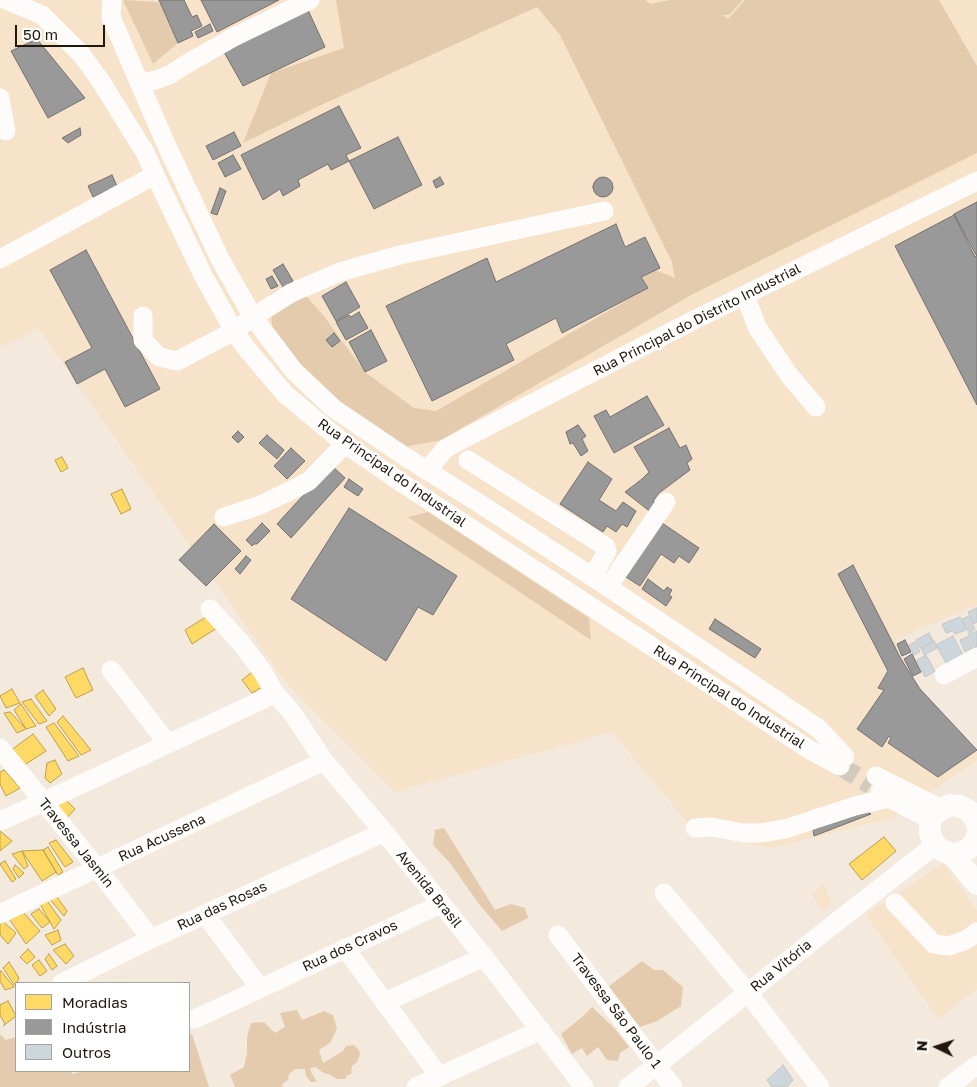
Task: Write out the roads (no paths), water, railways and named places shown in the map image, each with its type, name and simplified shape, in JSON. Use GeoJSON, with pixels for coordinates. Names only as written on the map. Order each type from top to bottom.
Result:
{"type":"FeatureCollection","features":[{"type":"Feature","properties":{"kind":"main road"},"geometry":{"type":"LineString","coordinates":[[977,824],[968,810],[960,806],[950,805],[935,814],[930,833],[932,839],[977,884]]}},
{"type":"Feature","properties":{"kind":"main road"},"geometry":{"type":"LineString","coordinates":[[944,849],[961,852],[969,848],[975,842],[977,836]]}},
{"type":"Feature","properties":{"kind":"street","name":"Rua Principal do Industrial"},"geometry":{"type":"LineString","coordinates":[[6,0],[42,15],[81,54],[100,80],[146,154],[203,275],[234,331],[285,394],[345,444],[402,483],[810,750],[843,761],[819,728],[600,582],[333,408],[294,371],[253,317],[220,259],[165,142],[110,17],[112,0]]}},
{"type":"Feature","properties":{"kind":"street"},"geometry":{"type":"LineString","coordinates":[[140,83],[170,75],[232,38],[310,0]]}},
{"type":"Feature","properties":{"kind":"street"},"geometry":{"type":"LineString","coordinates":[[0,98],[6,131]]}},
{"type":"Feature","properties":{"kind":"street"},"geometry":{"type":"LineString","coordinates":[[0,259],[154,174]]}},
{"type":"Feature","properties":{"kind":"street","name":"Rua Principal do Distrito Industrial"},"geometry":{"type":"LineString","coordinates":[[427,471],[445,449],[694,320],[977,181]]}},
{"type":"Feature","properties":{"kind":"street"},"geometry":{"type":"LineString","coordinates":[[143,316],[143,340],[159,357],[176,361],[234,331],[291,293],[340,272],[400,256],[604,211]]}},
{"type":"Feature","properties":{"kind":"street"},"geometry":{"type":"LineString","coordinates":[[745,295],[757,327],[789,375],[816,407]]}},
{"type":"Feature","properties":{"kind":"street"},"geometry":{"type":"LineString","coordinates":[[224,517],[258,506],[309,481],[345,444]]}},
{"type":"Feature","properties":{"kind":"street"},"geometry":{"type":"LineString","coordinates":[[468,460],[606,547],[612,543],[600,582]]}},
{"type":"Feature","properties":{"kind":"street"},"geometry":{"type":"LineString","coordinates":[[600,582],[666,502]]}},
{"type":"Feature","properties":{"kind":"street","name":"Avenida Brasil"},"geometry":{"type":"LineString","coordinates":[[210,609],[241,643],[262,671],[274,692],[293,714],[324,761],[384,832],[484,957],[584,1087]]}},
{"type":"Feature","properties":{"kind":"street"},"geometry":{"type":"LineString","coordinates":[[944,675],[977,657]]}},
{"type":"Feature","properties":{"kind":"street"},"geometry":{"type":"LineString","coordinates":[[112,670],[168,744]]}},
{"type":"Feature","properties":{"kind":"street"},"geometry":{"type":"LineString","coordinates":[[0,820],[168,744],[262,700],[274,692]]}},
{"type":"Feature","properties":{"kind":"street"},"geometry":{"type":"LineString","coordinates":[[810,750],[819,728]]}},
{"type":"Feature","properties":{"kind":"street","name":"Travessa Jasmin"},"geometry":{"type":"LineString","coordinates":[[0,748],[97,868],[151,939]]}},
{"type":"Feature","properties":{"kind":"street","name":"Rua Acussena"},"geometry":{"type":"LineString","coordinates":[[0,914],[324,761]]}},
{"type":"Feature","properties":{"kind":"street"},"geometry":{"type":"LineString","coordinates":[[873,781],[935,814],[889,798],[873,781]]}},
{"type":"Feature","properties":{"kind":"street"},"geometry":{"type":"LineString","coordinates":[[694,828],[711,827],[744,833],[760,833],[785,828],[855,806],[889,798]]}},
{"type":"Feature","properties":{"kind":"street","name":"Rua das Rosas"},"geometry":{"type":"LineString","coordinates":[[64,982],[151,939],[384,832]]}},
{"type":"Feature","properties":{"kind":"street","name":"Rua Vitória"},"geometry":{"type":"LineString","coordinates":[[628,1087],[748,993],[944,849]]}},
{"type":"Feature","properties":{"kind":"street"},"geometry":{"type":"LineString","coordinates":[[664,892],[748,993],[820,1087]]}},
{"type":"Feature","properties":{"kind":"street"},"geometry":{"type":"LineString","coordinates":[[894,903],[934,944],[949,946],[966,940],[977,932]]}},
{"type":"Feature","properties":{"kind":"street","name":"Rua dos Cravos"},"geometry":{"type":"LineString","coordinates":[[194,1019],[441,904]]}},
{"type":"Feature","properties":{"kind":"street"},"geometry":{"type":"LineString","coordinates":[[205,914],[260,988]]}},
{"type":"Feature","properties":{"kind":"street","name":"Travessa São Paulo 1"},"geometry":{"type":"LineString","coordinates":[[558,935],[674,1087]]}},
{"type":"Feature","properties":{"kind":"street"},"geometry":{"type":"LineString","coordinates":[[345,948],[440,1076]]}},
{"type":"Feature","properties":{"kind":"street"},"geometry":{"type":"LineString","coordinates":[[384,1002],[484,957]]}},
{"type":"Feature","properties":{"kind":"street"},"geometry":{"type":"LineString","coordinates":[[416,1087],[541,1030]]}},
{"type":"Feature","properties":{"kind":"street"},"geometry":{"type":"LineString","coordinates":[[948,1087],[977,1065]]}},
{"type":"Feature","properties":{"kind":"tunnel"},"geometry":{"type":"LineString","coordinates":[[840,766],[871,785]]}}]}
